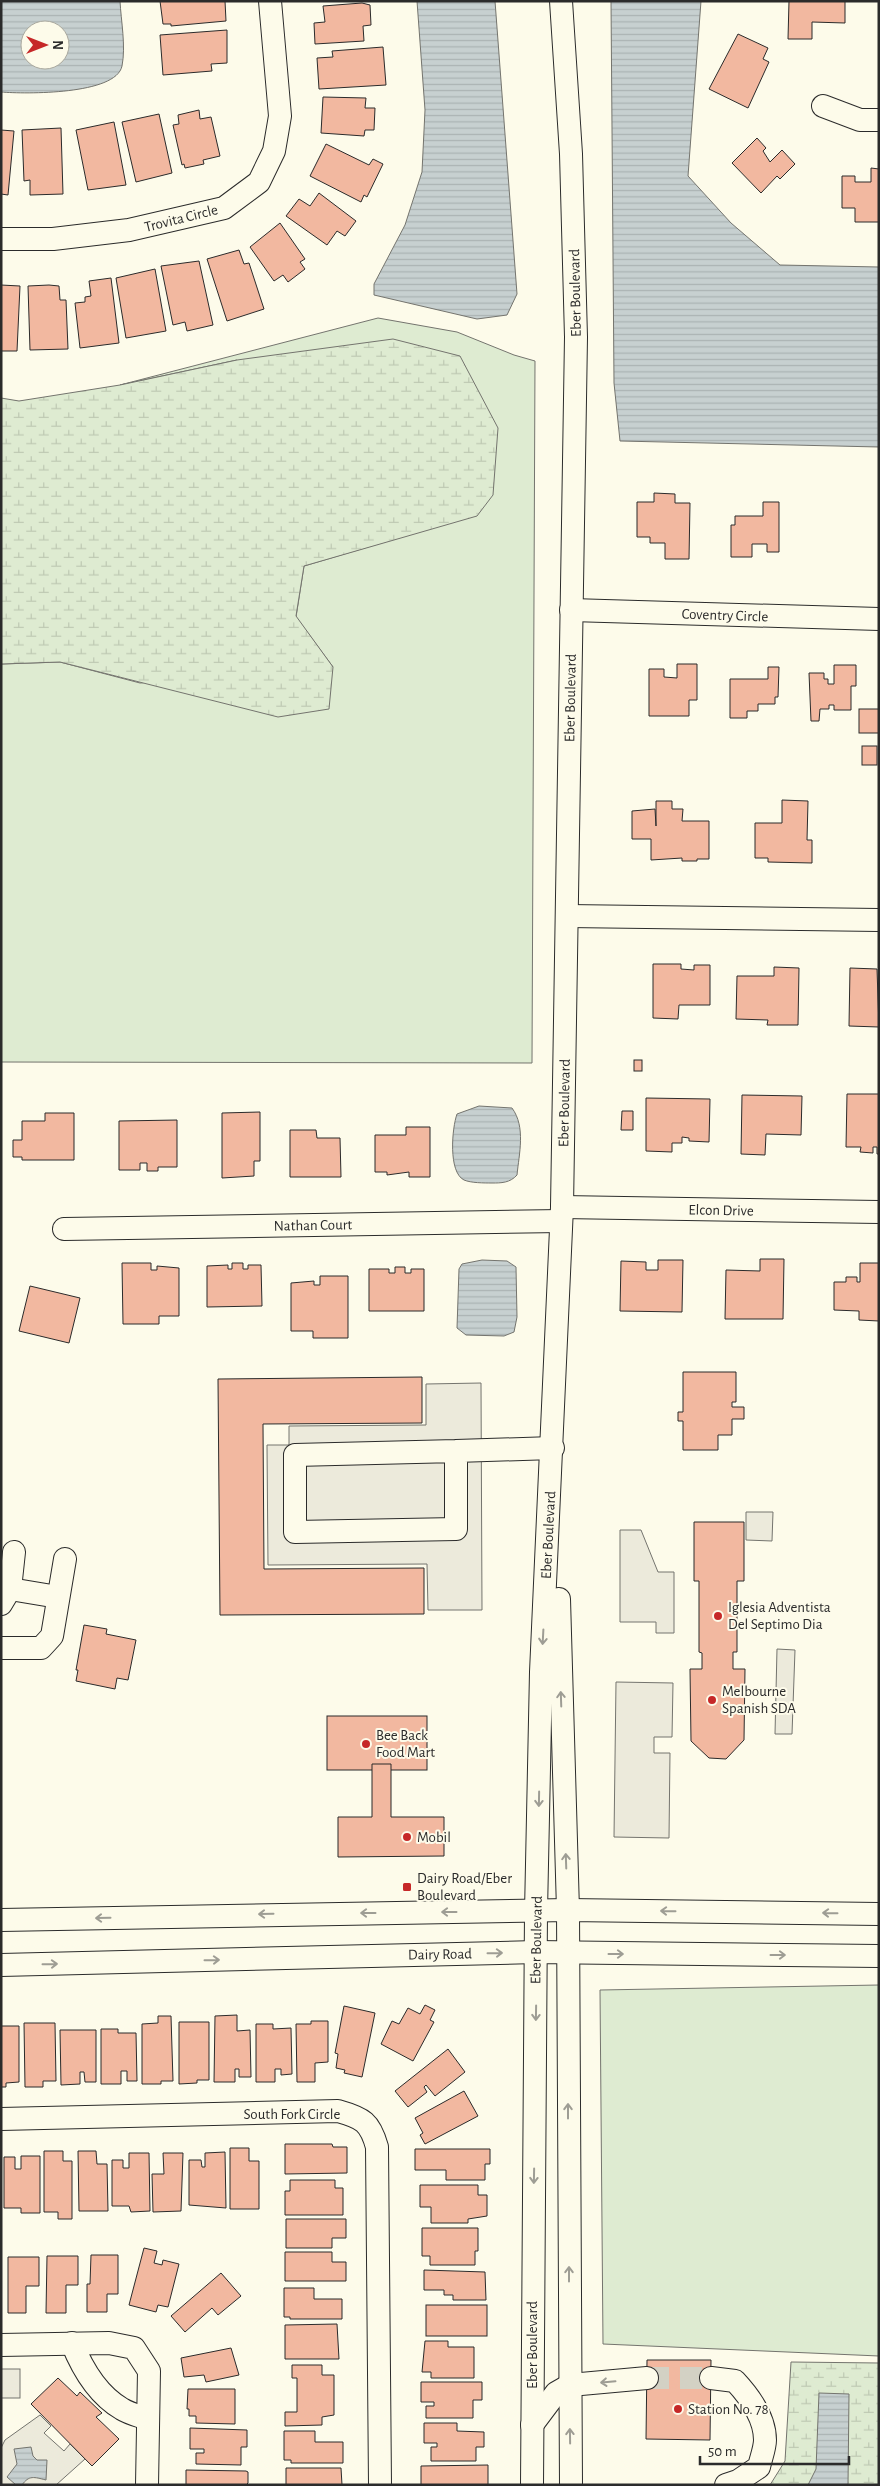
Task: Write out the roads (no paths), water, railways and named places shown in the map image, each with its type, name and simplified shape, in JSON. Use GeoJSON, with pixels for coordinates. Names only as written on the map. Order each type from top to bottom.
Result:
{"type":"FeatureCollection","features":[{"type":"Feature","properties":{"kind":"street","name":"Trovita Circle"},"geometry":{"type":"LineString","coordinates":[[1,239],[53,239],[129,230],[224,208],[259,182],[274,151],[280,116],[270,1]]}},
{"type":"Feature","properties":{"kind":"street","name":"Eber Boulevard"},"geometry":{"type":"LineString","coordinates":[[532,2485],[536,1912],[541,1672],[562,1214],[576,337],[571,154],[561,1]]}},
{"type":"Feature","properties":{"kind":"street"},"geometry":{"type":"LineString","coordinates":[[823,106],[860,120],[879,120]]}},
{"type":"Feature","properties":{"kind":"street","name":"Coventry Circle"},"geometry":{"type":"LineString","coordinates":[[571,610],[879,619]]}},
{"type":"Feature","properties":{"kind":"street"},"geometry":{"type":"LineString","coordinates":[[567,916],[879,920]]}},
{"type":"Feature","properties":{"kind":"street","name":"Elcon Drive"},"geometry":{"type":"LineString","coordinates":[[562,1214],[879,1212]]}},
{"type":"Feature","properties":{"kind":"street","name":"Nathan Court"},"geometry":{"type":"LineString","coordinates":[[64,1229],[562,1214]]}},
{"type":"Feature","properties":{"kind":"street","name":"Eber Boulevard"},"geometry":{"type":"LineString","coordinates":[[555,1396],[560,1660],[568,1910],[571,2485]]}},
{"type":"Feature","properties":{"kind":"street"},"geometry":{"type":"LineString","coordinates":[[456,1452],[456,1529],[295,1532],[295,1455],[552,1448]]}},
{"type":"Feature","properties":{"kind":"street"},"geometry":{"type":"LineString","coordinates":[[14,1552],[5,1597],[58,1597]]}},
{"type":"Feature","properties":{"kind":"street"},"geometry":{"type":"LineString","coordinates":[[1,1647],[40,1648],[52,1636],[65,1559]]}},
{"type":"Feature","properties":{"kind":"street"},"geometry":{"type":"LineString","coordinates":[[1,1920],[568,1910],[879,1914]]}},
{"type":"Feature","properties":{"kind":"street","name":"Dairy Road"},"geometry":{"type":"LineString","coordinates":[[1,1965],[536,1952],[879,1956]]}},
{"type":"Feature","properties":{"kind":"street","name":"South Fork Circle"},"geometry":{"type":"LineString","coordinates":[[1,2119],[338,2111],[360,2117],[372,2130],[377,2147],[380,2485]]}},
{"type":"Feature","properties":{"kind":"street"},"geometry":{"type":"LineString","coordinates":[[1,2345],[109,2343],[134,2348],[149,2371],[147,2485]]}},
{"type":"Feature","properties":{"kind":"street"},"geometry":{"type":"LineString","coordinates":[[72,2344],[82,2368],[106,2396],[123,2410],[148,2419]]}},
{"type":"Feature","properties":{"kind":"street"},"geometry":{"type":"LineString","coordinates":[[532,2426],[556,2393],[570,2385],[647,2378]]}},
{"type":"Feature","properties":{"kind":"street"},"geometry":{"type":"LineString","coordinates":[[710,2378],[735,2381],[747,2394],[759,2414],[765,2439],[759,2467],[738,2481],[726,2485]]}},
{"type":"Feature","properties":{"kind":"tunnel"},"geometry":{"type":"LineString","coordinates":[[647,2378],[711,2378]]}},
{"type":"Feature","properties":{"kind":"place","name":"Iglesia Adventista Del Septimo Dia"},"geometry":{"type":"Point","coordinates":[718,1616]}},
{"type":"Feature","properties":{"kind":"place","name":"Melbourne Spanish SDA"},"geometry":{"type":"Point","coordinates":[712,1700]}},
{"type":"Feature","properties":{"kind":"place","name":"Bee Back Food Mart"},"geometry":{"type":"Point","coordinates":[366,1744]}},
{"type":"Feature","properties":{"kind":"place","name":"Mobil"},"geometry":{"type":"Point","coordinates":[407,1837]}},
{"type":"Feature","properties":{"kind":"place","name":"Dairy Road/Eber Boulevard"},"geometry":{"type":"Point","coordinates":[407,1887]}},
{"type":"Feature","properties":{"kind":"place","name":"Station No. 78"},"geometry":{"type":"Point","coordinates":[678,2409]}}]}
